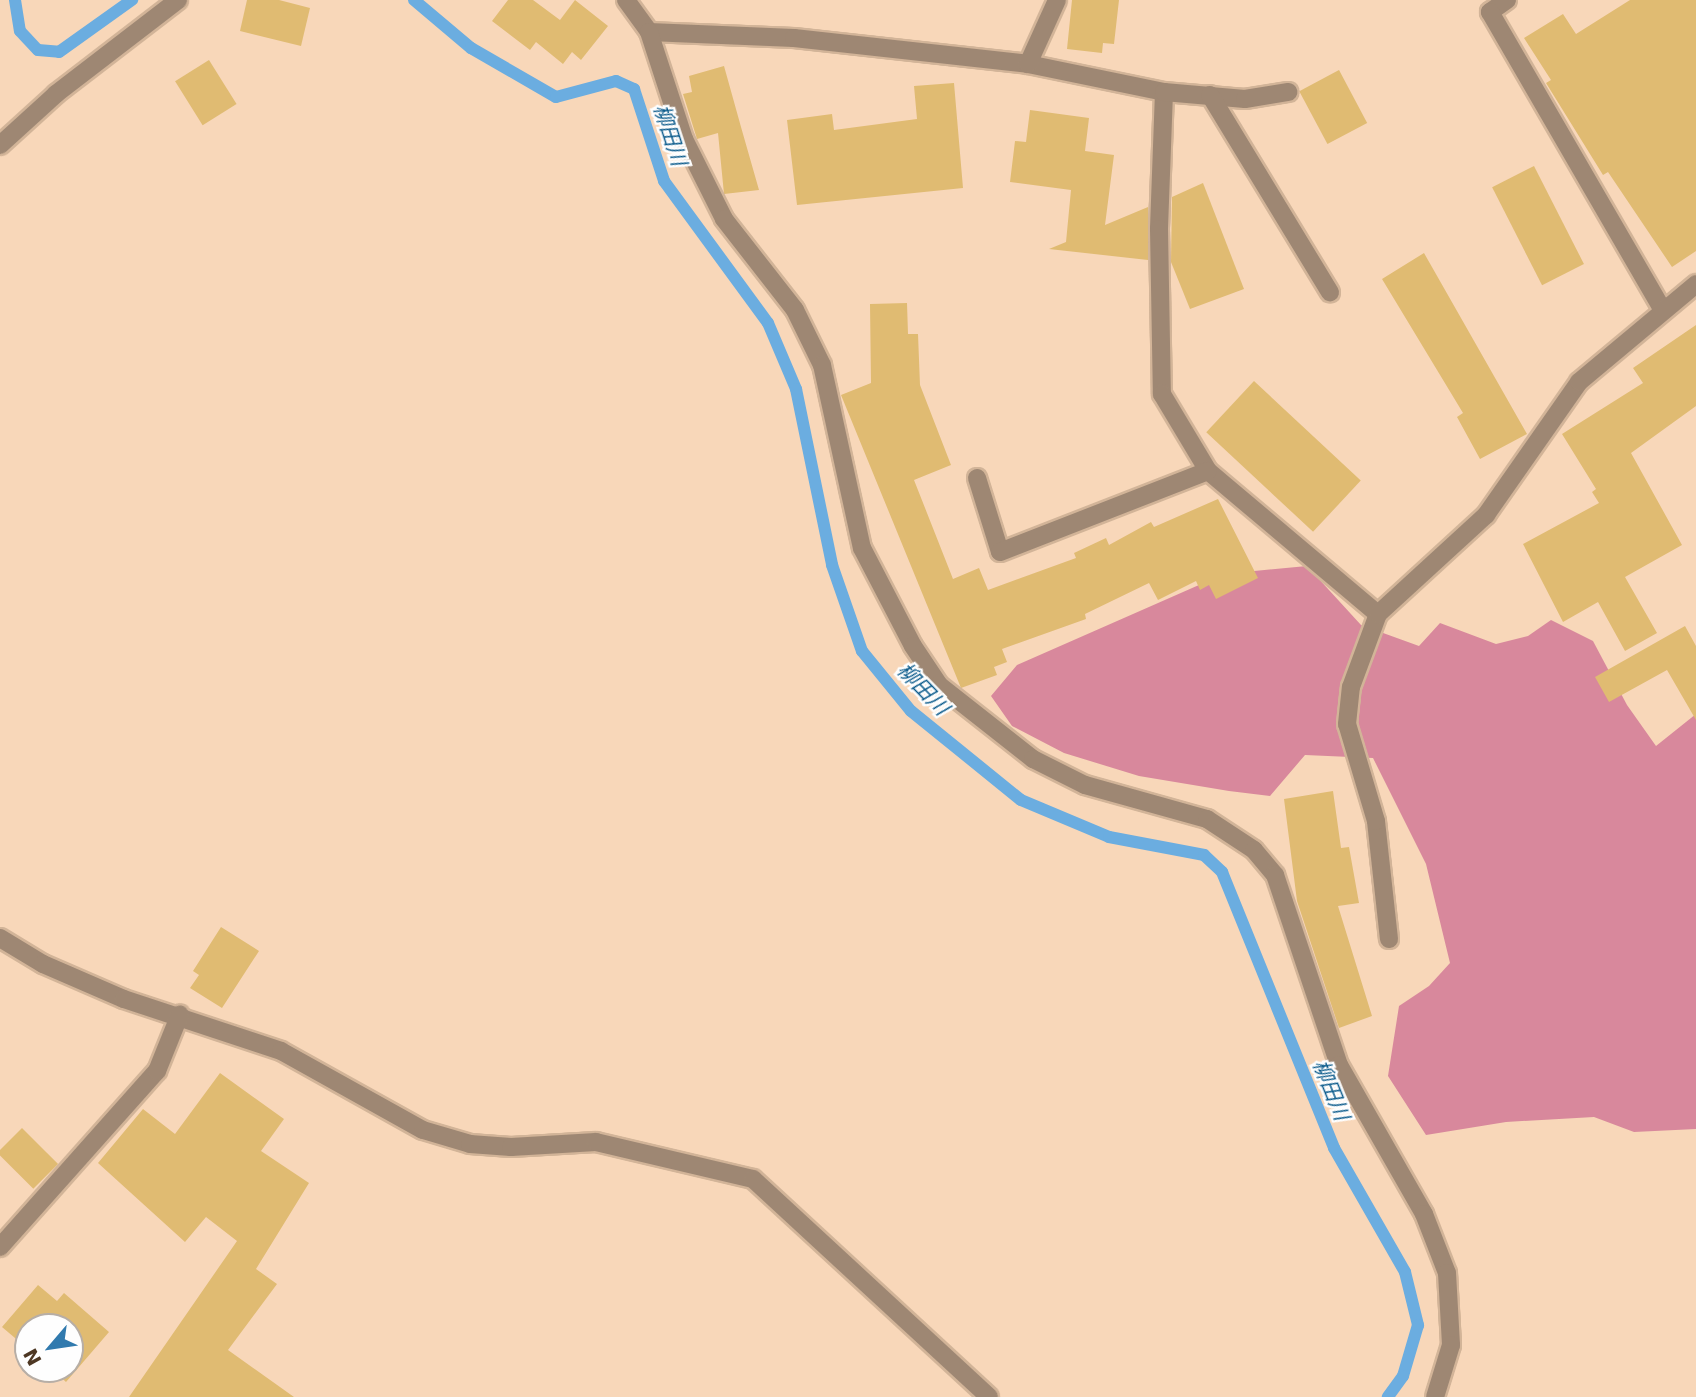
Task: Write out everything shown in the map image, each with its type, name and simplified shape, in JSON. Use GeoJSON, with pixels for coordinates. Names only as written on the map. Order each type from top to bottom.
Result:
{"type":"FeatureCollection","features":[{"type":"Feature","properties":{"kind":"street"},"geometry":{"type":"LineString","coordinates":[[0,145],[56,94],[178,0]]}},
{"type":"Feature","properties":{"kind":"street"},"geometry":{"type":"LineString","coordinates":[[626,0],[649,33],[684,139],[724,219],[794,310],[822,365],[862,548],[913,646],[939,685],[1034,759],[1085,785],[1207,818],[1254,850],[1275,875],[1339,1065],[1424,1214],[1447,1273],[1451,1345],[1435,1397]]}},
{"type":"Feature","properties":{"kind":"street"},"geometry":{"type":"LineString","coordinates":[[1028,64],[1056,0]]}},
{"type":"Feature","properties":{"kind":"street"},"geometry":{"type":"LineString","coordinates":[[1507,0],[1490,12],[1662,309]]}},
{"type":"Feature","properties":{"kind":"street"},"geometry":{"type":"LineString","coordinates":[[649,33],[794,38],[1028,64],[1164,92],[1245,99],[1288,92]]}},
{"type":"Feature","properties":{"kind":"street"},"geometry":{"type":"LineString","coordinates":[[1164,92],[1159,229],[1162,394],[1208,471],[1378,614]]}},
{"type":"Feature","properties":{"kind":"street"},"geometry":{"type":"LineString","coordinates":[[1210,95],[1330,292]]}},
{"type":"Feature","properties":{"kind":"street"},"geometry":{"type":"LineString","coordinates":[[1389,939],[1376,821],[1347,724],[1351,687],[1378,614],[1486,515],[1580,382],[1662,309],[1696,284]]}},
{"type":"Feature","properties":{"kind":"street"},"geometry":{"type":"LineString","coordinates":[[977,478],[1000,552],[1208,471]]}},
{"type":"Feature","properties":{"kind":"street"},"geometry":{"type":"LineString","coordinates":[[0,938],[43,964],[124,999],[180,1014],[281,1051],[423,1130],[470,1144],[511,1147],[596,1142],[753,1179],[989,1397]]}},
{"type":"Feature","properties":{"kind":"street"},"geometry":{"type":"LineString","coordinates":[[0,1247],[157,1071],[180,1014]]}},
{"type":"Feature","properties":{"kind":"shaded area"},"geometry":{"type":"Polygon","coordinates":[[[1307,566],[1361,625],[1419,646],[1440,623],[1496,644],[1528,636],[1551,620],[1593,641],[1627,705],[1656,746],[1696,714],[1696,1129],[1634,1132],[1594,1117],[1506,1122],[1426,1135],[1388,1076],[1399,1006],[1429,986],[1450,963],[1426,864],[1373,758],[1305,755],[1270,796],[1229,791],[1139,776],[1064,753],[1012,726],[991,696],[1017,665],[1224,574],[1307,566]]]}},
{"type":"Feature","properties":{"kind":"building"},"geometry":{"type":"Polygon","coordinates":[[[247,0],[279,0],[310,8],[301,46],[240,31],[247,0]]]}},
{"type":"Feature","properties":{"kind":"building"},"geometry":{"type":"Polygon","coordinates":[[[508,0],[533,0],[560,20],[575,0],[608,26],[581,60],[572,52],[563,64],[536,42],[530,50],[492,21],[508,0]]]}},
{"type":"Feature","properties":{"kind":"building"},"geometry":{"type":"Polygon","coordinates":[[[1072,0],[1119,0],[1114,44],[1103,43],[1102,53],[1067,49],[1072,0]]]}},
{"type":"Feature","properties":{"kind":"building"},"geometry":{"type":"Polygon","coordinates":[[[1630,0],[1696,0],[1696,251],[1672,267],[1608,172],[1603,175],[1546,83],[1551,80],[1524,38],[1563,14],[1576,34],[1630,0]]]}},
{"type":"Feature","properties":{"kind":"building"},"geometry":{"type":"Polygon","coordinates":[[[209,60],[237,104],[203,125],[175,81],[209,60]]]}},
{"type":"Feature","properties":{"kind":"building"},"geometry":{"type":"Polygon","coordinates":[[[724,66],[759,190],[724,194],[718,133],[697,139],[683,94],[692,92],[689,76],[724,66]]]}},
{"type":"Feature","properties":{"kind":"building"},"geometry":{"type":"Polygon","coordinates":[[[1339,70],[1367,123],[1327,144],[1299,91],[1339,70]]]}},
{"type":"Feature","properties":{"kind":"building"},"geometry":{"type":"Polygon","coordinates":[[[954,83],[963,188],[797,205],[787,120],[832,114],[834,130],[917,119],[914,86],[954,83]]]}},
{"type":"Feature","properties":{"kind":"building"},"geometry":{"type":"Polygon","coordinates":[[[1030,110],[1089,118],[1085,151],[1114,155],[1105,225],[1148,207],[1148,260],[1049,249],[1066,242],[1071,190],[1010,182],[1015,141],[1026,142],[1030,110]]]}},
{"type":"Feature","properties":{"kind":"building"},"geometry":{"type":"Polygon","coordinates":[[[1534,166],[1584,264],[1542,285],[1492,187],[1534,166]]]}},
{"type":"Feature","properties":{"kind":"building"},"geometry":{"type":"Polygon","coordinates":[[[1203,183],[1244,289],[1190,309],[1171,262],[1172,197],[1203,183]]]}},
{"type":"Feature","properties":{"kind":"building"},"geometry":{"type":"Polygon","coordinates":[[[1424,253],[1527,434],[1480,459],[1457,417],[1463,413],[1382,279],[1424,253]]]}},
{"type":"Feature","properties":{"kind":"building"},"geometry":{"type":"Polygon","coordinates":[[[907,303],[908,334],[918,334],[920,385],[951,465],[914,480],[953,579],[979,568],[988,590],[1076,558],[1074,553],[1106,538],[1109,545],[1151,522],[1154,527],[1218,499],[1258,578],[1216,599],[1209,585],[1200,590],[1196,581],[1158,600],[1149,583],[1085,614],[1086,619],[1002,649],[1007,662],[994,667],[997,675],[961,688],[841,395],[871,383],[870,304],[907,303]]]}},
{"type":"Feature","properties":{"kind":"building"},"geometry":{"type":"Polygon","coordinates":[[[1696,325],[1696,406],[1631,453],[1682,545],[1625,577],[1657,633],[1625,651],[1598,602],[1563,622],[1523,544],[1599,503],[1592,492],[1596,489],[1562,434],[1643,383],[1633,368],[1696,325]]]}},
{"type":"Feature","properties":{"kind":"building"},"geometry":{"type":"Polygon","coordinates":[[[1254,381],[1361,481],[1313,532],[1206,432],[1254,381]]]}},
{"type":"Feature","properties":{"kind":"building"},"geometry":{"type":"Polygon","coordinates":[[[1685,626],[1696,646],[1696,720],[1667,670],[1609,702],[1595,677],[1685,626]]]}},
{"type":"Feature","properties":{"kind":"building"},"geometry":{"type":"Polygon","coordinates":[[[1333,791],[1341,848],[1349,847],[1359,903],[1338,906],[1372,1016],[1339,1028],[1297,901],[1284,799],[1333,791]]]}},
{"type":"Feature","properties":{"kind":"building"},"geometry":{"type":"Polygon","coordinates":[[[221,927],[259,951],[222,1008],[190,988],[199,975],[193,971],[221,927]]]}},
{"type":"Feature","properties":{"kind":"building"},"geometry":{"type":"Polygon","coordinates":[[[220,1073],[284,1119],[261,1151],[309,1183],[256,1269],[277,1284],[228,1350],[294,1397],[129,1397],[237,1241],[206,1217],[185,1242],[98,1163],[143,1109],[175,1134],[220,1073]]]}},
{"type":"Feature","properties":{"kind":"building"},"geometry":{"type":"Polygon","coordinates":[[[22,1128],[58,1164],[33,1189],[0,1155],[0,1150],[22,1128]]]}},
{"type":"Feature","properties":{"kind":"building"},"geometry":{"type":"Polygon","coordinates":[[[38,1285],[57,1301],[64,1293],[109,1332],[84,1361],[84,1313],[14,1313],[38,1285]]]}},
{"type":"Feature","properties":{"kind":"building"},"geometry":{"type":"Polygon","coordinates":[[[14,1313],[14,1337],[2,1327],[14,1313]]]}},
{"type":"Feature","properties":{"kind":"waterway","name":"柳田川"},"geometry":{"type":"LineString","coordinates":[[15,0],[20,31],[38,50],[59,52],[132,0]]}},
{"type":"Feature","properties":{"kind":"waterway","name":"柳田川"},"geometry":{"type":"LineString","coordinates":[[414,0],[471,48],[556,97],[616,81],[634,89],[664,181],[768,323],[796,389],[832,565],[862,651],[911,711],[1021,800],[1109,837],[1204,855],[1222,872],[1334,1148],[1405,1272],[1418,1325],[1403,1376],[1388,1397]]}}]}
